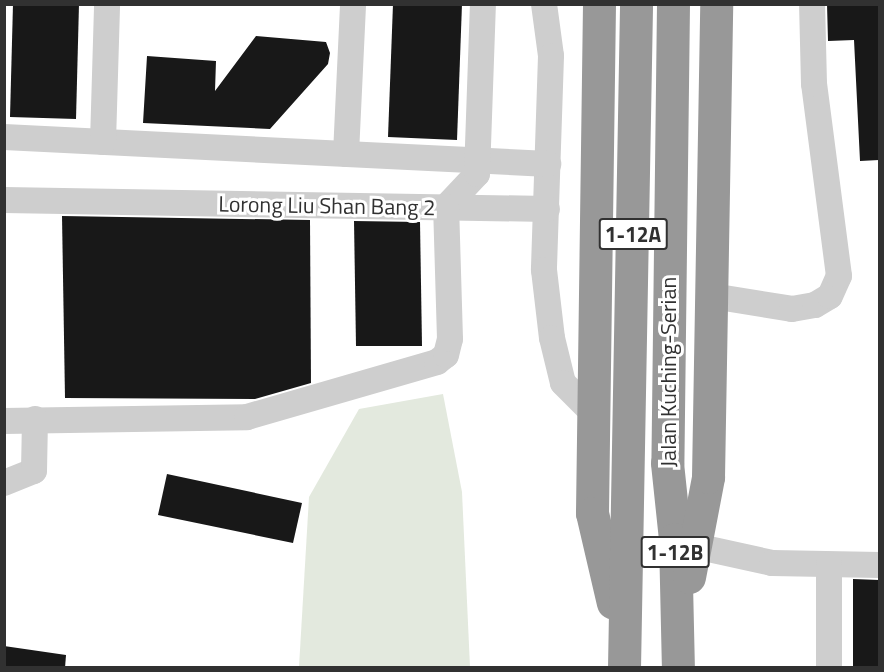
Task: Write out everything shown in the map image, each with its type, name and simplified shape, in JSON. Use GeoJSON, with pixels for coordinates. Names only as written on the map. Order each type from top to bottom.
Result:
{"type":"FeatureCollection","features":[{"type":"Feature","properties":{"kind":"highway"},"geometry":{"type":"LineString","coordinates":[[599,4],[592,513],[623,655]]}},
{"type":"Feature","properties":{"kind":"highway","name":"Jalan Kuching-Serian"},"geometry":{"type":"LineString","coordinates":[[623,655],[630,464],[636,4]]}},
{"type":"Feature","properties":{"kind":"highway","name":"Jalan Kuching-Serian"},"geometry":{"type":"LineString","coordinates":[[674,4],[667,464],[675,539],[678,654]]}},
{"type":"Feature","properties":{"kind":"highway"},"geometry":{"type":"LineString","coordinates":[[678,654],[708,477],[716,4]]}},
{"type":"Feature","properties":{"kind":"lane"},"geometry":{"type":"LineString","coordinates":[[103,142],[107,4]]}},
{"type":"Feature","properties":{"kind":"lane"},"geometry":{"type":"LineString","coordinates":[[346,154],[353,4]]}},
{"type":"Feature","properties":{"kind":"lane"},"geometry":{"type":"LineString","coordinates":[[446,207],[474,181],[479,161],[483,4]]}},
{"type":"Feature","properties":{"kind":"lane"},"geometry":{"type":"LineString","coordinates":[[544,4],[551,56],[544,270],[552,338],[563,383],[593,413]]}},
{"type":"Feature","properties":{"kind":"lane"},"geometry":{"type":"LineString","coordinates":[[712,296],[792,309],[815,305],[830,296],[839,276],[814,84],[812,4]]}},
{"type":"Feature","properties":{"kind":"lane"},"geometry":{"type":"LineString","coordinates":[[4,137],[548,164]]}},
{"type":"Feature","properties":{"kind":"lane","name":"Lorong Liu Shan Bang 2"},"geometry":{"type":"LineString","coordinates":[[4,200],[446,207],[450,339],[446,355],[437,362],[247,417],[4,421]]}},
{"type":"Feature","properties":{"kind":"lane"},"geometry":{"type":"LineString","coordinates":[[446,207],[547,209]]}},
{"type":"Feature","properties":{"kind":"lane"},"geometry":{"type":"LineString","coordinates":[[4,483],[28,477],[34,471],[35,419]]}},
{"type":"Feature","properties":{"kind":"lane"},"geometry":{"type":"LineString","coordinates":[[695,546],[772,563],[829,566],[879,565]]}},
{"type":"Feature","properties":{"kind":"lane"},"geometry":{"type":"LineString","coordinates":[[829,566],[829,668]]}},
{"type":"Feature","properties":{"kind":"shaded area"},"geometry":{"type":"Polygon","coordinates":[[[443,394],[462,492],[470,667],[299,667],[309,497],[359,409],[443,394]]]}},
{"type":"Feature","properties":{"kind":"building"},"geometry":{"type":"Polygon","coordinates":[[[13,4],[79,4],[76,119],[10,117],[13,4]]]}},
{"type":"Feature","properties":{"kind":"building"},"geometry":{"type":"Polygon","coordinates":[[[393,4],[462,4],[457,140],[388,137],[393,4]]]}},
{"type":"Feature","properties":{"kind":"building"},"geometry":{"type":"Polygon","coordinates":[[[827,4],[879,4],[879,160],[860,161],[854,40],[828,41],[827,4]]]}},
{"type":"Feature","properties":{"kind":"building"},"geometry":{"type":"Polygon","coordinates":[[[256,36],[326,42],[330,53],[328,64],[270,129],[143,123],[147,56],[216,61],[215,91],[256,36]]]}},
{"type":"Feature","properties":{"kind":"building"},"geometry":{"type":"Polygon","coordinates":[[[62,216],[310,220],[311,383],[255,399],[65,398],[62,216]]]}},
{"type":"Feature","properties":{"kind":"building"},"geometry":{"type":"Polygon","coordinates":[[[354,221],[420,222],[422,346],[356,346],[354,221]]]}},
{"type":"Feature","properties":{"kind":"building"},"geometry":{"type":"Polygon","coordinates":[[[167,474],[302,503],[293,543],[158,515],[167,474]]]}},
{"type":"Feature","properties":{"kind":"building"},"geometry":{"type":"Polygon","coordinates":[[[853,579],[879,580],[879,668],[853,668],[853,579]]]}},
{"type":"Feature","properties":{"kind":"building"},"geometry":{"type":"Polygon","coordinates":[[[4,646],[66,655],[65,668],[4,668],[4,646]]]}}]}
